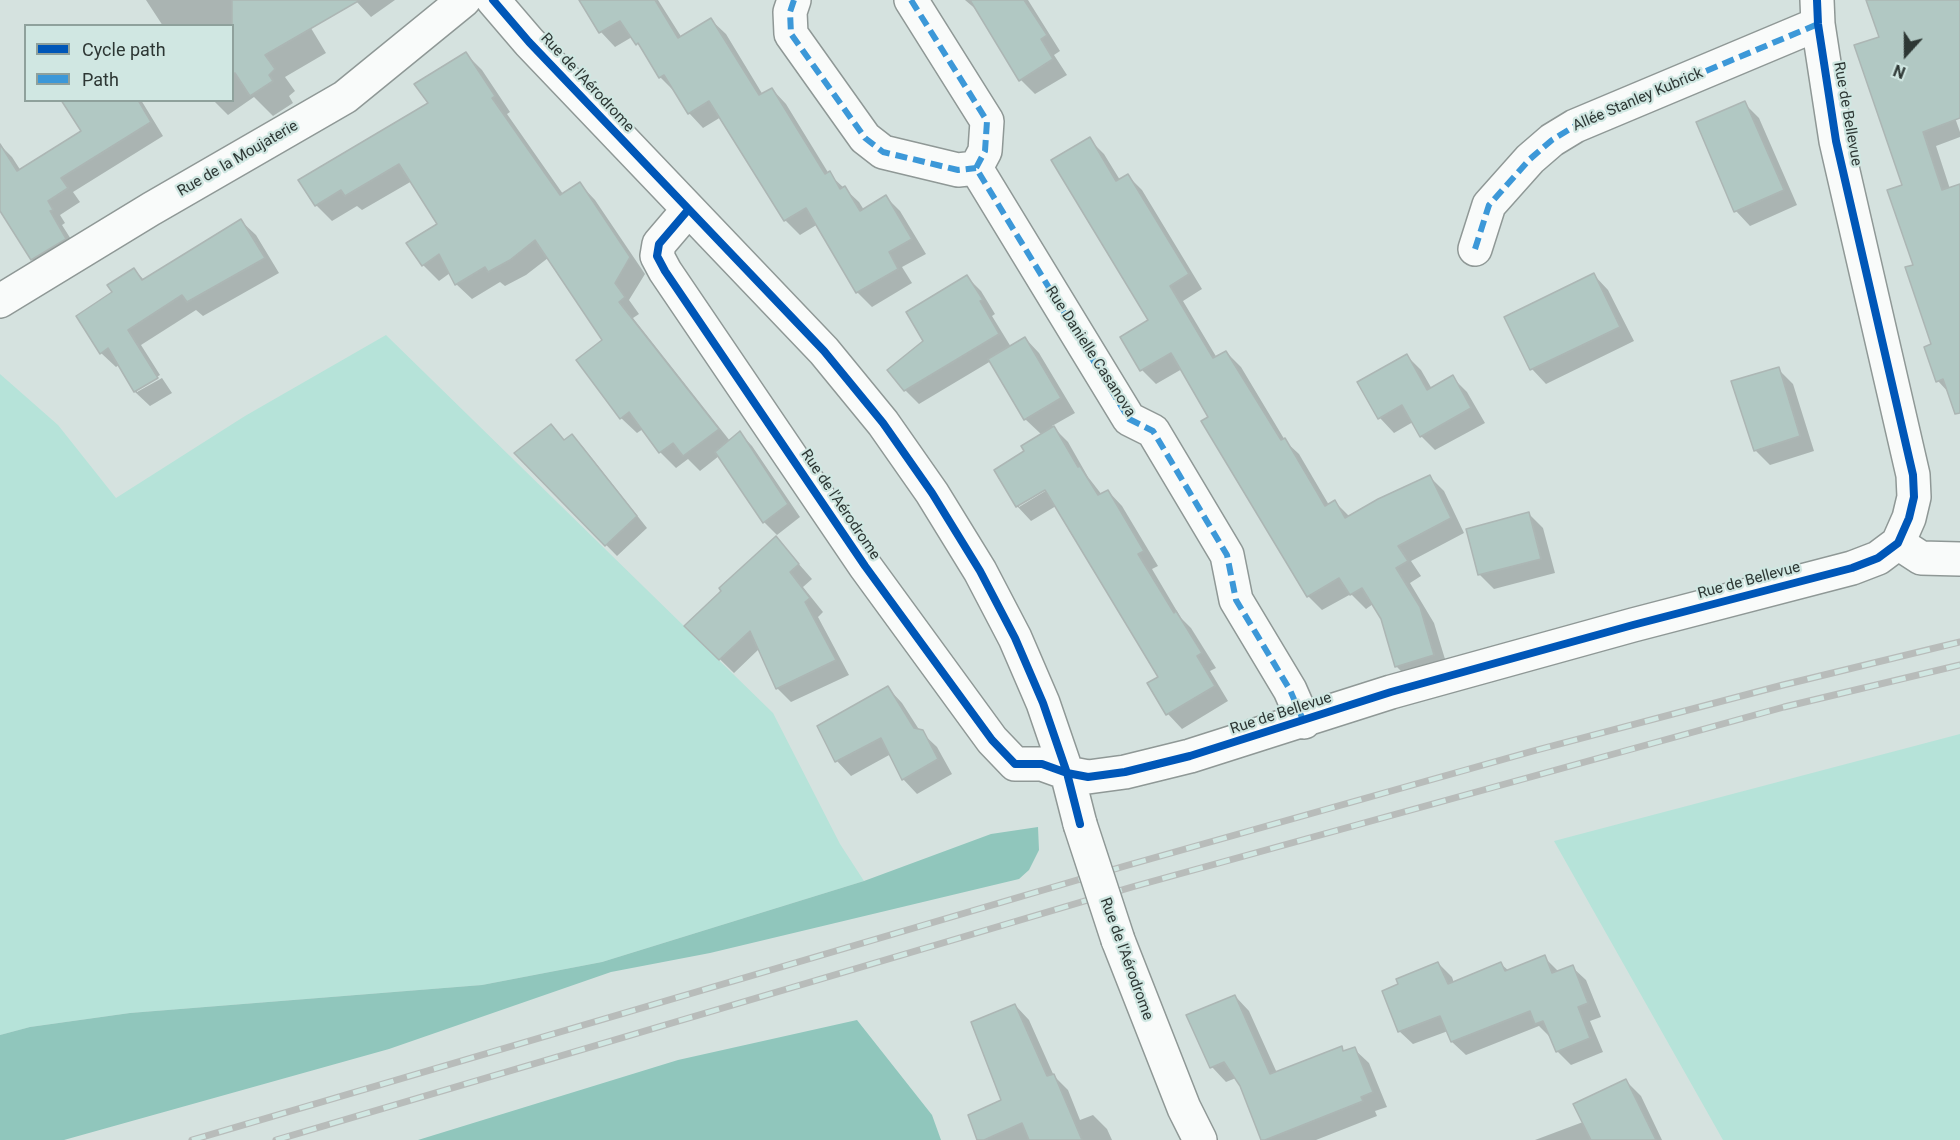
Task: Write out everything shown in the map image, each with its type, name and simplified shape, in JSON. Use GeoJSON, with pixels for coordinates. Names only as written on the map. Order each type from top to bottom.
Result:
{"type":"FeatureCollection","features":[{"type":"Feature","properties":{"kind":"street","name":"Rue de la Moujaterie"},"geometry":{"type":"LineString","coordinates":[[0,301],[151,209],[345,97],[464,0]]}},
{"type":"Feature","properties":{"kind":"street","name":"Rue de l'Aérodrome"},"geometry":{"type":"LineString","coordinates":[[493,0],[529,42],[824,351],[883,423],[932,492],[980,571],[1015,638],[1043,703],[1118,940],[1175,1088],[1200,1140]]}},
{"type":"Feature","properties":{"kind":"street"},"geometry":{"type":"LineString","coordinates":[[794,0],[790,12],[791,34],[865,138],[883,152],[958,170],[976,168],[985,151],[987,121],[911,0]]}},
{"type":"Feature","properties":{"kind":"street","name":"Allée Stanley Kubrick"},"geometry":{"type":"LineString","coordinates":[[1475,249],[1489,205],[1530,159],[1552,140],[1575,126],[1817,12]]}},
{"type":"Feature","properties":{"kind":"street","name":"Rue de Bellevue"},"geometry":{"type":"LineString","coordinates":[[1067,773],[1088,777],[1125,772],[1190,756],[1304,722],[1391,692],[1633,625],[1852,568],[1878,558],[1898,543],[1909,518],[1914,497],[1913,475],[1836,141],[1817,12]]}},
{"type":"Feature","properties":{"kind":"street","name":"Rue Danielle Casanova"},"geometry":{"type":"LineString","coordinates":[[976,168],[1129,419],[1153,431],[1227,555],[1236,600],[1290,690],[1304,722]]}},
{"type":"Feature","properties":{"kind":"street","name":"Rue de l'Aérodrome"},"geometry":{"type":"LineString","coordinates":[[688,210],[658,244],[657,256],[665,271],[866,566],[992,740],[1015,764],[1042,764],[1067,773]]}},
{"type":"Feature","properties":{"kind":"street"},"geometry":{"type":"LineString","coordinates":[[1898,543],[1921,558],[1960,560]]}},
{"type":"Feature","properties":{"kind":"green space"},"geometry":{"type":"Polygon","coordinates":[[[386,335],[773,713],[840,844],[864,881],[602,962],[482,985],[130,1013],[30,1027],[0,1035],[0,374],[58,425],[116,498],[245,416],[386,335]]]}},
{"type":"Feature","properties":{"kind":"green space"},"geometry":{"type":"Polygon","coordinates":[[[1960,734],[1960,1140],[1723,1140],[1554,841],[1960,734]]]}},
{"type":"Feature","properties":{"kind":"green space"},"geometry":{"type":"Polygon","coordinates":[[[1038,827],[1039,850],[1029,870],[1019,879],[710,953],[611,972],[389,1049],[64,1140],[0,1140],[0,1035],[30,1027],[130,1013],[482,985],[602,962],[864,881],[991,834],[1038,827]]]}},
{"type":"Feature","properties":{"kind":"green space"},"geometry":{"type":"Polygon","coordinates":[[[857,1020],[932,1115],[941,1140],[418,1140],[678,1060],[857,1020]]]}},
{"type":"Feature","properties":{"kind":"building"},"geometry":{"type":"Polygon","coordinates":[[[232,0],[360,0],[265,55],[275,69],[269,75],[273,81],[250,96],[234,73],[234,24],[232,24],[232,0]]]}},
{"type":"Feature","properties":{"kind":"building"},"geometry":{"type":"Polygon","coordinates":[[[579,0],[655,0],[678,38],[711,18],[759,95],[772,88],[825,174],[830,171],[840,189],[845,186],[860,211],[886,195],[912,239],[889,252],[898,269],[856,293],[806,208],[784,221],[709,101],[688,114],[664,75],[659,78],[638,43],[636,45],[620,21],[599,33],[579,0]]]}},
{"type":"Feature","properties":{"kind":"building"},"geometry":{"type":"Polygon","coordinates":[[[970,0],[1024,0],[1047,35],[1041,39],[1053,59],[1019,81],[970,0]]]}},
{"type":"Feature","properties":{"kind":"building"},"geometry":{"type":"Polygon","coordinates":[[[1866,0],[1960,0],[1960,118],[1923,132],[1942,190],[1960,184],[1960,413],[1955,414],[1943,379],[1936,382],[1924,347],[1931,344],[1905,267],[1913,265],[1887,190],[1902,185],[1854,45],[1879,37],[1866,0]]]}},
{"type":"Feature","properties":{"kind":"building"},"geometry":{"type":"Polygon","coordinates":[[[466,52],[495,96],[492,98],[560,195],[580,182],[630,257],[615,283],[625,297],[619,302],[719,429],[683,456],[673,443],[659,453],[629,412],[620,419],[576,360],[602,340],[535,240],[510,260],[488,272],[485,267],[455,285],[439,254],[422,266],[406,243],[437,224],[399,164],[345,196],[341,190],[315,206],[298,180],[428,103],[414,84],[466,52]]]}},
{"type":"Feature","properties":{"kind":"building"},"geometry":{"type":"Polygon","coordinates":[[[1745,101],[1784,190],[1734,212],[1696,122],[1745,101]]]}},
{"type":"Feature","properties":{"kind":"building"},"geometry":{"type":"Polygon","coordinates":[[[62,102],[139,102],[151,122],[61,178],[68,188],[48,201],[53,210],[50,211],[66,239],[31,260],[0,211],[0,144],[17,171],[81,131],[62,102]]]}},
{"type":"Feature","properties":{"kind":"building"},"geometry":{"type":"Polygon","coordinates":[[[1090,137],[1116,181],[1128,174],[1189,274],[1170,286],[1213,358],[1226,351],[1281,440],[1285,438],[1325,506],[1335,500],[1345,518],[1378,499],[1430,475],[1451,518],[1398,546],[1408,561],[1396,568],[1420,607],[1434,655],[1395,667],[1381,619],[1362,588],[1350,595],[1339,578],[1307,597],[1201,421],[1208,417],[1171,353],[1140,371],[1120,337],[1148,320],[1051,160],[1090,137]]]}},
{"type":"Feature","properties":{"kind":"building"},"geometry":{"type":"Polygon","coordinates":[[[241,219],[265,258],[187,302],[182,295],[128,330],[158,378],[134,392],[108,348],[100,354],[76,316],[112,292],[107,285],[134,268],[142,280],[241,219]]]}},
{"type":"Feature","properties":{"kind":"building"},"geometry":{"type":"Polygon","coordinates":[[[1594,273],[1620,327],[1530,370],[1504,317],[1594,273]]]}},
{"type":"Feature","properties":{"kind":"building"},"geometry":{"type":"Polygon","coordinates":[[[967,275],[983,300],[980,301],[999,334],[904,391],[887,370],[923,341],[906,312],[967,275]]]}},
{"type":"Feature","properties":{"kind":"building"},"geometry":{"type":"Polygon","coordinates":[[[1025,337],[1061,398],[1024,420],[988,359],[1025,337]]]}},
{"type":"Feature","properties":{"kind":"building"},"geometry":{"type":"Polygon","coordinates":[[[1407,354],[1427,390],[1453,375],[1471,408],[1420,437],[1402,405],[1378,419],[1357,382],[1407,354]]]}},
{"type":"Feature","properties":{"kind":"building"},"geometry":{"type":"Polygon","coordinates":[[[1779,367],[1800,436],[1754,451],[1731,381],[1779,367]]]}},
{"type":"Feature","properties":{"kind":"building"},"geometry":{"type":"Polygon","coordinates":[[[551,424],[564,440],[572,434],[637,516],[605,546],[514,453],[551,424]]]}},
{"type":"Feature","properties":{"kind":"building"},"geometry":{"type":"Polygon","coordinates":[[[1054,426],[1078,467],[1080,466],[1098,495],[1108,490],[1144,551],[1138,554],[1202,653],[1197,656],[1215,686],[1166,715],[1147,683],[1158,677],[1045,490],[1016,507],[994,470],[1024,451],[1021,446],[1054,426]]]}},
{"type":"Feature","properties":{"kind":"building"},"geometry":{"type":"Polygon","coordinates":[[[740,431],[788,504],[763,523],[715,452],[740,431]]]}},
{"type":"Feature","properties":{"kind":"building"},"geometry":{"type":"Polygon","coordinates":[[[1529,512],[1541,559],[1478,575],[1466,529],[1529,512]]]}},
{"type":"Feature","properties":{"kind":"building"},"geometry":{"type":"Polygon","coordinates":[[[776,536],[799,564],[790,572],[810,598],[805,602],[836,660],[776,689],[750,631],[719,660],[684,626],[721,591],[719,588],[776,536]]]}},
{"type":"Feature","properties":{"kind":"building"},"geometry":{"type":"Polygon","coordinates":[[[888,686],[914,728],[923,730],[938,759],[902,780],[881,738],[835,762],[817,726],[888,686]]]}},
{"type":"Feature","properties":{"kind":"building"},"geometry":{"type":"Polygon","coordinates":[[[1545,955],[1552,973],[1573,965],[1588,1003],[1578,1007],[1590,1038],[1556,1052],[1543,1021],[1535,1024],[1530,1011],[1451,1042],[1440,1016],[1398,1032],[1382,991],[1398,984],[1396,979],[1438,962],[1448,984],[1501,962],[1505,971],[1545,955]]]}},
{"type":"Feature","properties":{"kind":"building"},"geometry":{"type":"Polygon","coordinates":[[[1235,995],[1270,1074],[1342,1046],[1343,1051],[1355,1047],[1373,1092],[1361,1097],[1363,1101],[1261,1140],[1240,1086],[1224,1062],[1210,1068],[1186,1015],[1235,995]]]}},
{"type":"Feature","properties":{"kind":"building"},"geometry":{"type":"Polygon","coordinates":[[[1015,1004],[1047,1076],[1054,1074],[1082,1140],[1029,1140],[1022,1123],[984,1140],[977,1140],[968,1115],[1001,1100],[971,1022],[1015,1004]]]}},
{"type":"Feature","properties":{"kind":"building"},"geometry":{"type":"Polygon","coordinates":[[[1626,1079],[1656,1140],[1591,1140],[1573,1104],[1626,1079]]]}},
{"type":"Feature","properties":{"kind":"railway"},"geometry":{"type":"LineString","coordinates":[[192,1140],[1125,866],[1533,751],[1783,685],[1960,642]]}},
{"type":"Feature","properties":{"kind":"railway"},"geometry":{"type":"LineString","coordinates":[[276,1140],[1132,887],[1784,707],[1960,665]]}},
{"type":"Feature","properties":{"kind":"marked path"},"geometry":{"type":"LineString","coordinates":[[794,0],[790,12],[791,34],[865,138],[883,152],[958,170],[976,168]]}},
{"type":"Feature","properties":{"kind":"marked path"},"geometry":{"type":"LineString","coordinates":[[911,0],[987,121],[985,151],[976,168],[1129,419],[1153,431],[1227,555],[1236,600],[1290,690],[1304,722]]}},
{"type":"Feature","properties":{"kind":"marked path"},"geometry":{"type":"LineString","coordinates":[[1475,249],[1489,205],[1530,159],[1552,140],[1575,126],[1818,24]]}},
{"type":"Feature","properties":{"kind":"cycle path"},"geometry":{"type":"LineString","coordinates":[[493,0],[529,42],[824,351],[883,423],[932,493],[980,571],[1015,638],[1043,703],[1067,773],[1080,824]]}},
{"type":"Feature","properties":{"kind":"cycle path"},"geometry":{"type":"LineString","coordinates":[[688,210],[659,244],[657,256],[665,271],[865,566],[992,740],[1015,764],[1042,764],[1067,773],[1088,777],[1125,772],[1190,756],[1391,692],[1633,625],[1852,568],[1878,558],[1898,543],[1909,518],[1914,497],[1913,475],[1836,141],[1818,24],[1817,0]]}}]}
